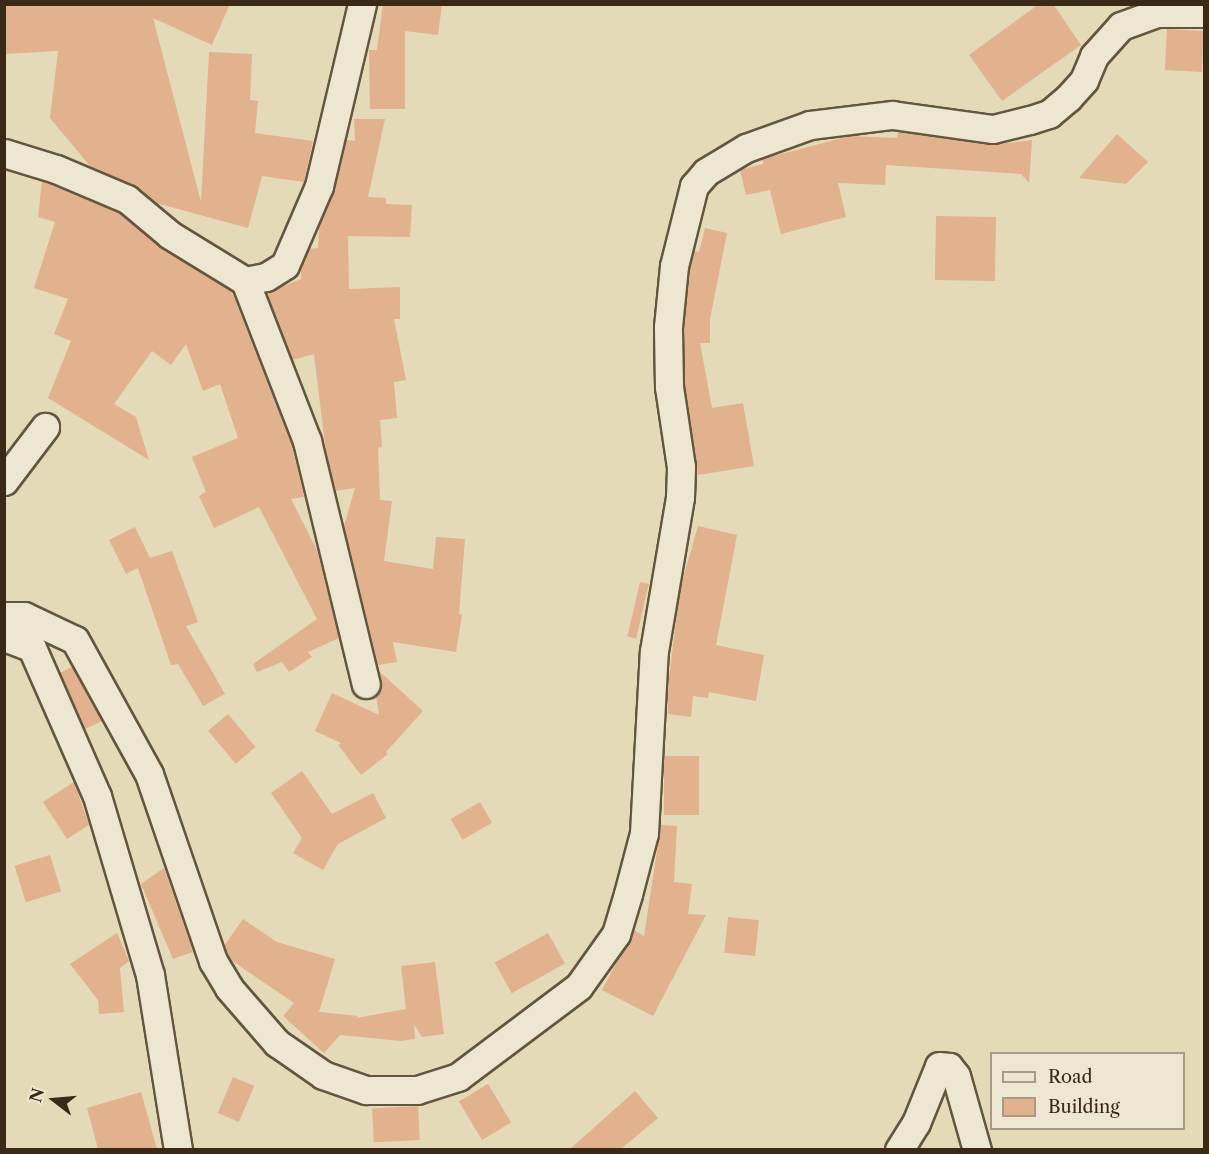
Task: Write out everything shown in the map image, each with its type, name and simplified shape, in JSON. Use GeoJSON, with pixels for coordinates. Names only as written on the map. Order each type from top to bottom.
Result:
{"type":"FeatureCollection","features":[{"type":"Feature","properties":{"kind":"street"},"geometry":{"type":"LineString","coordinates":[[245,281],[267,277],[285,265],[298,241],[319,186],[362,4]]}},
{"type":"Feature","properties":{"kind":"street"},"geometry":{"type":"LineString","coordinates":[[4,616],[24,616],[75,640],[148,774],[213,961],[229,988],[277,1043],[322,1075],[366,1090],[417,1090],[458,1077],[579,986],[616,934],[628,894],[644,832],[654,651],[680,497],[681,467],[669,387],[668,327],[674,266],[694,186],[706,172],[746,148],[810,125],[892,115],[993,129],[1048,114],[1068,98],[1084,80],[1094,56],[1121,26],[1156,13],[1204,13]]}},
{"type":"Feature","properties":{"kind":"street"},"geometry":{"type":"LineString","coordinates":[[4,153],[56,169],[128,199],[170,235],[245,281],[307,441],[366,684]]}},
{"type":"Feature","properties":{"kind":"street"},"geometry":{"type":"LineString","coordinates":[[4,481],[45,427]]}},
{"type":"Feature","properties":{"kind":"street"},"geometry":{"type":"LineString","coordinates":[[4,637],[32,648],[97,796],[150,975],[178,1149]]}},
{"type":"Feature","properties":{"kind":"street"},"geometry":{"type":"LineString","coordinates":[[899,1149],[916,1123],[939,1066],[949,1067],[956,1076],[977,1149]]}},
{"type":"Feature","properties":{"kind":"building"},"geometry":{"type":"Polygon","coordinates":[[[4,4],[230,4],[212,45],[153,18],[201,202],[209,52],[252,54],[250,100],[258,101],[255,133],[313,141],[304,182],[262,176],[248,228],[156,203],[133,185],[90,166],[50,118],[58,51],[4,54],[4,4]]]}},
{"type":"Feature","properties":{"kind":"building"},"geometry":{"type":"Polygon","coordinates":[[[383,4],[442,4],[438,35],[405,31],[405,109],[370,109],[369,50],[377,50],[383,4]]]}},
{"type":"Feature","properties":{"kind":"building"},"geometry":{"type":"Polygon","coordinates":[[[1039,4],[1053,4],[1081,45],[1002,101],[969,55],[1039,4]]]}},
{"type":"Feature","properties":{"kind":"building"},"geometry":{"type":"Polygon","coordinates":[[[1167,29],[1204,31],[1202,72],[1165,70],[1167,29]]]}},
{"type":"Feature","properties":{"kind":"building"},"geometry":{"type":"Polygon","coordinates":[[[354,119],[385,119],[368,197],[386,198],[386,204],[412,205],[410,237],[348,236],[349,289],[400,287],[400,319],[394,319],[406,380],[394,382],[397,418],[380,420],[382,447],[378,448],[380,500],[392,501],[384,561],[433,569],[436,537],[465,539],[459,614],[462,615],[456,652],[393,642],[397,662],[378,665],[344,526],[355,488],[335,491],[326,453],[314,354],[292,360],[267,293],[301,279],[301,267],[309,249],[318,248],[319,227],[334,190],[347,140],[355,141],[354,119]]]}},
{"type":"Feature","properties":{"kind":"building"},"geometry":{"type":"Polygon","coordinates":[[[898,132],[991,145],[1032,140],[1029,183],[1021,174],[886,165],[885,185],[838,183],[846,217],[781,234],[770,190],[746,195],[740,170],[763,164],[762,159],[850,136],[897,138],[898,132]]]}},
{"type":"Feature","properties":{"kind":"building"},"geometry":{"type":"Polygon","coordinates":[[[1117,134],[1148,162],[1126,184],[1079,178],[1117,134]]]}},
{"type":"Feature","properties":{"kind":"building"},"geometry":{"type":"Polygon","coordinates":[[[42,181],[119,213],[160,247],[230,290],[234,297],[292,446],[304,497],[291,499],[317,550],[339,638],[308,652],[312,657],[289,672],[282,662],[257,672],[253,664],[317,619],[259,507],[214,528],[199,496],[206,492],[192,457],[238,438],[220,384],[203,391],[186,344],[171,365],[152,351],[114,404],[136,417],[149,460],[48,398],[71,341],[54,334],[68,299],[34,288],[55,222],[38,217],[42,181]]]}},
{"type":"Feature","properties":{"kind":"building"},"geometry":{"type":"Polygon","coordinates":[[[936,216],[996,217],[995,281],[935,280],[936,216]]]}},
{"type":"Feature","properties":{"kind":"building"},"geometry":{"type":"Polygon","coordinates":[[[705,228],[727,233],[710,319],[710,343],[700,343],[712,408],[743,403],[754,466],[698,475],[685,386],[684,328],[690,269],[694,251],[699,252],[705,228]]]}},
{"type":"Feature","properties":{"kind":"building"},"geometry":{"type":"Polygon","coordinates":[[[698,526],[737,535],[716,645],[764,655],[756,701],[709,692],[708,698],[693,696],[691,717],[668,714],[667,694],[680,589],[698,526]]]}},
{"type":"Feature","properties":{"kind":"building"},"geometry":{"type":"Polygon","coordinates":[[[135,527],[150,558],[172,551],[198,622],[186,626],[225,694],[203,706],[178,664],[171,665],[138,568],[126,574],[109,540],[135,527]]]}},
{"type":"Feature","properties":{"kind":"building"},"geometry":{"type":"Polygon","coordinates":[[[640,582],[649,584],[636,639],[627,637],[640,582]]]}},
{"type":"Feature","properties":{"kind":"building"},"geometry":{"type":"Polygon","coordinates":[[[72,667],[102,721],[85,729],[60,673],[72,667]]]}},
{"type":"Feature","properties":{"kind":"building"},"geometry":{"type":"Polygon","coordinates":[[[379,671],[423,711],[386,752],[388,754],[361,775],[338,745],[341,743],[315,731],[332,693],[379,715],[376,696],[381,688],[379,671]]]}},
{"type":"Feature","properties":{"kind":"building"},"geometry":{"type":"Polygon","coordinates":[[[228,714],[256,747],[236,764],[208,731],[228,714]]]}},
{"type":"Feature","properties":{"kind":"building"},"geometry":{"type":"Polygon","coordinates":[[[664,756],[699,756],[699,815],[664,815],[664,756]]]}},
{"type":"Feature","properties":{"kind":"building"},"geometry":{"type":"Polygon","coordinates":[[[302,771],[332,814],[373,793],[386,818],[338,844],[323,870],[293,853],[302,838],[271,793],[302,771]]]}},
{"type":"Feature","properties":{"kind":"building"},"geometry":{"type":"Polygon","coordinates":[[[74,782],[89,825],[67,839],[43,802],[74,782]]]}},
{"type":"Feature","properties":{"kind":"building"},"geometry":{"type":"Polygon","coordinates":[[[480,802],[492,823],[463,840],[451,819],[480,802]]]}},
{"type":"Feature","properties":{"kind":"building"},"geometry":{"type":"Polygon","coordinates":[[[661,825],[677,826],[674,882],[692,884],[688,914],[706,915],[653,1016],[602,990],[634,930],[644,936],[661,825]]]}},
{"type":"Feature","properties":{"kind":"building"},"geometry":{"type":"Polygon","coordinates":[[[50,855],[61,891],[26,902],[15,866],[50,855]]]}},
{"type":"Feature","properties":{"kind":"building"},"geometry":{"type":"Polygon","coordinates":[[[164,868],[193,952],[173,959],[141,884],[164,868]]]}},
{"type":"Feature","properties":{"kind":"building"},"geometry":{"type":"Polygon","coordinates":[[[728,917],[759,920],[755,956],[724,953],[728,917]]]}},
{"type":"Feature","properties":{"kind":"building"},"geometry":{"type":"Polygon","coordinates":[[[243,919],[277,942],[335,959],[319,1012],[358,1016],[356,1018],[406,1009],[401,966],[435,962],[444,1034],[422,1037],[414,1024],[415,1039],[401,1041],[340,1035],[324,1053],[283,1016],[294,1003],[231,960],[224,946],[243,919]]]}},
{"type":"Feature","properties":{"kind":"building"},"geometry":{"type":"Polygon","coordinates":[[[117,933],[129,961],[120,968],[124,1012],[99,1014],[98,1000],[70,964],[117,933]]]}},
{"type":"Feature","properties":{"kind":"building"},"geometry":{"type":"Polygon","coordinates":[[[548,933],[565,964],[512,993],[495,963],[548,933]]]}},
{"type":"Feature","properties":{"kind":"building"},"geometry":{"type":"Polygon","coordinates":[[[233,1077],[254,1086],[239,1122],[218,1113],[233,1077]]]}},
{"type":"Feature","properties":{"kind":"building"},"geometry":{"type":"Polygon","coordinates":[[[488,1084],[511,1123],[482,1140],[459,1102],[488,1084]]]}},
{"type":"Feature","properties":{"kind":"building"},"geometry":{"type":"Polygon","coordinates":[[[635,1091],[658,1118],[621,1149],[570,1149],[635,1091]]]}},
{"type":"Feature","properties":{"kind":"building"},"geometry":{"type":"Polygon","coordinates":[[[141,1092],[157,1149],[98,1149],[87,1108],[141,1092]]]}},
{"type":"Feature","properties":{"kind":"building"},"geometry":{"type":"Polygon","coordinates":[[[418,1106],[420,1140],[374,1142],[372,1108],[418,1106]]]}}]}
